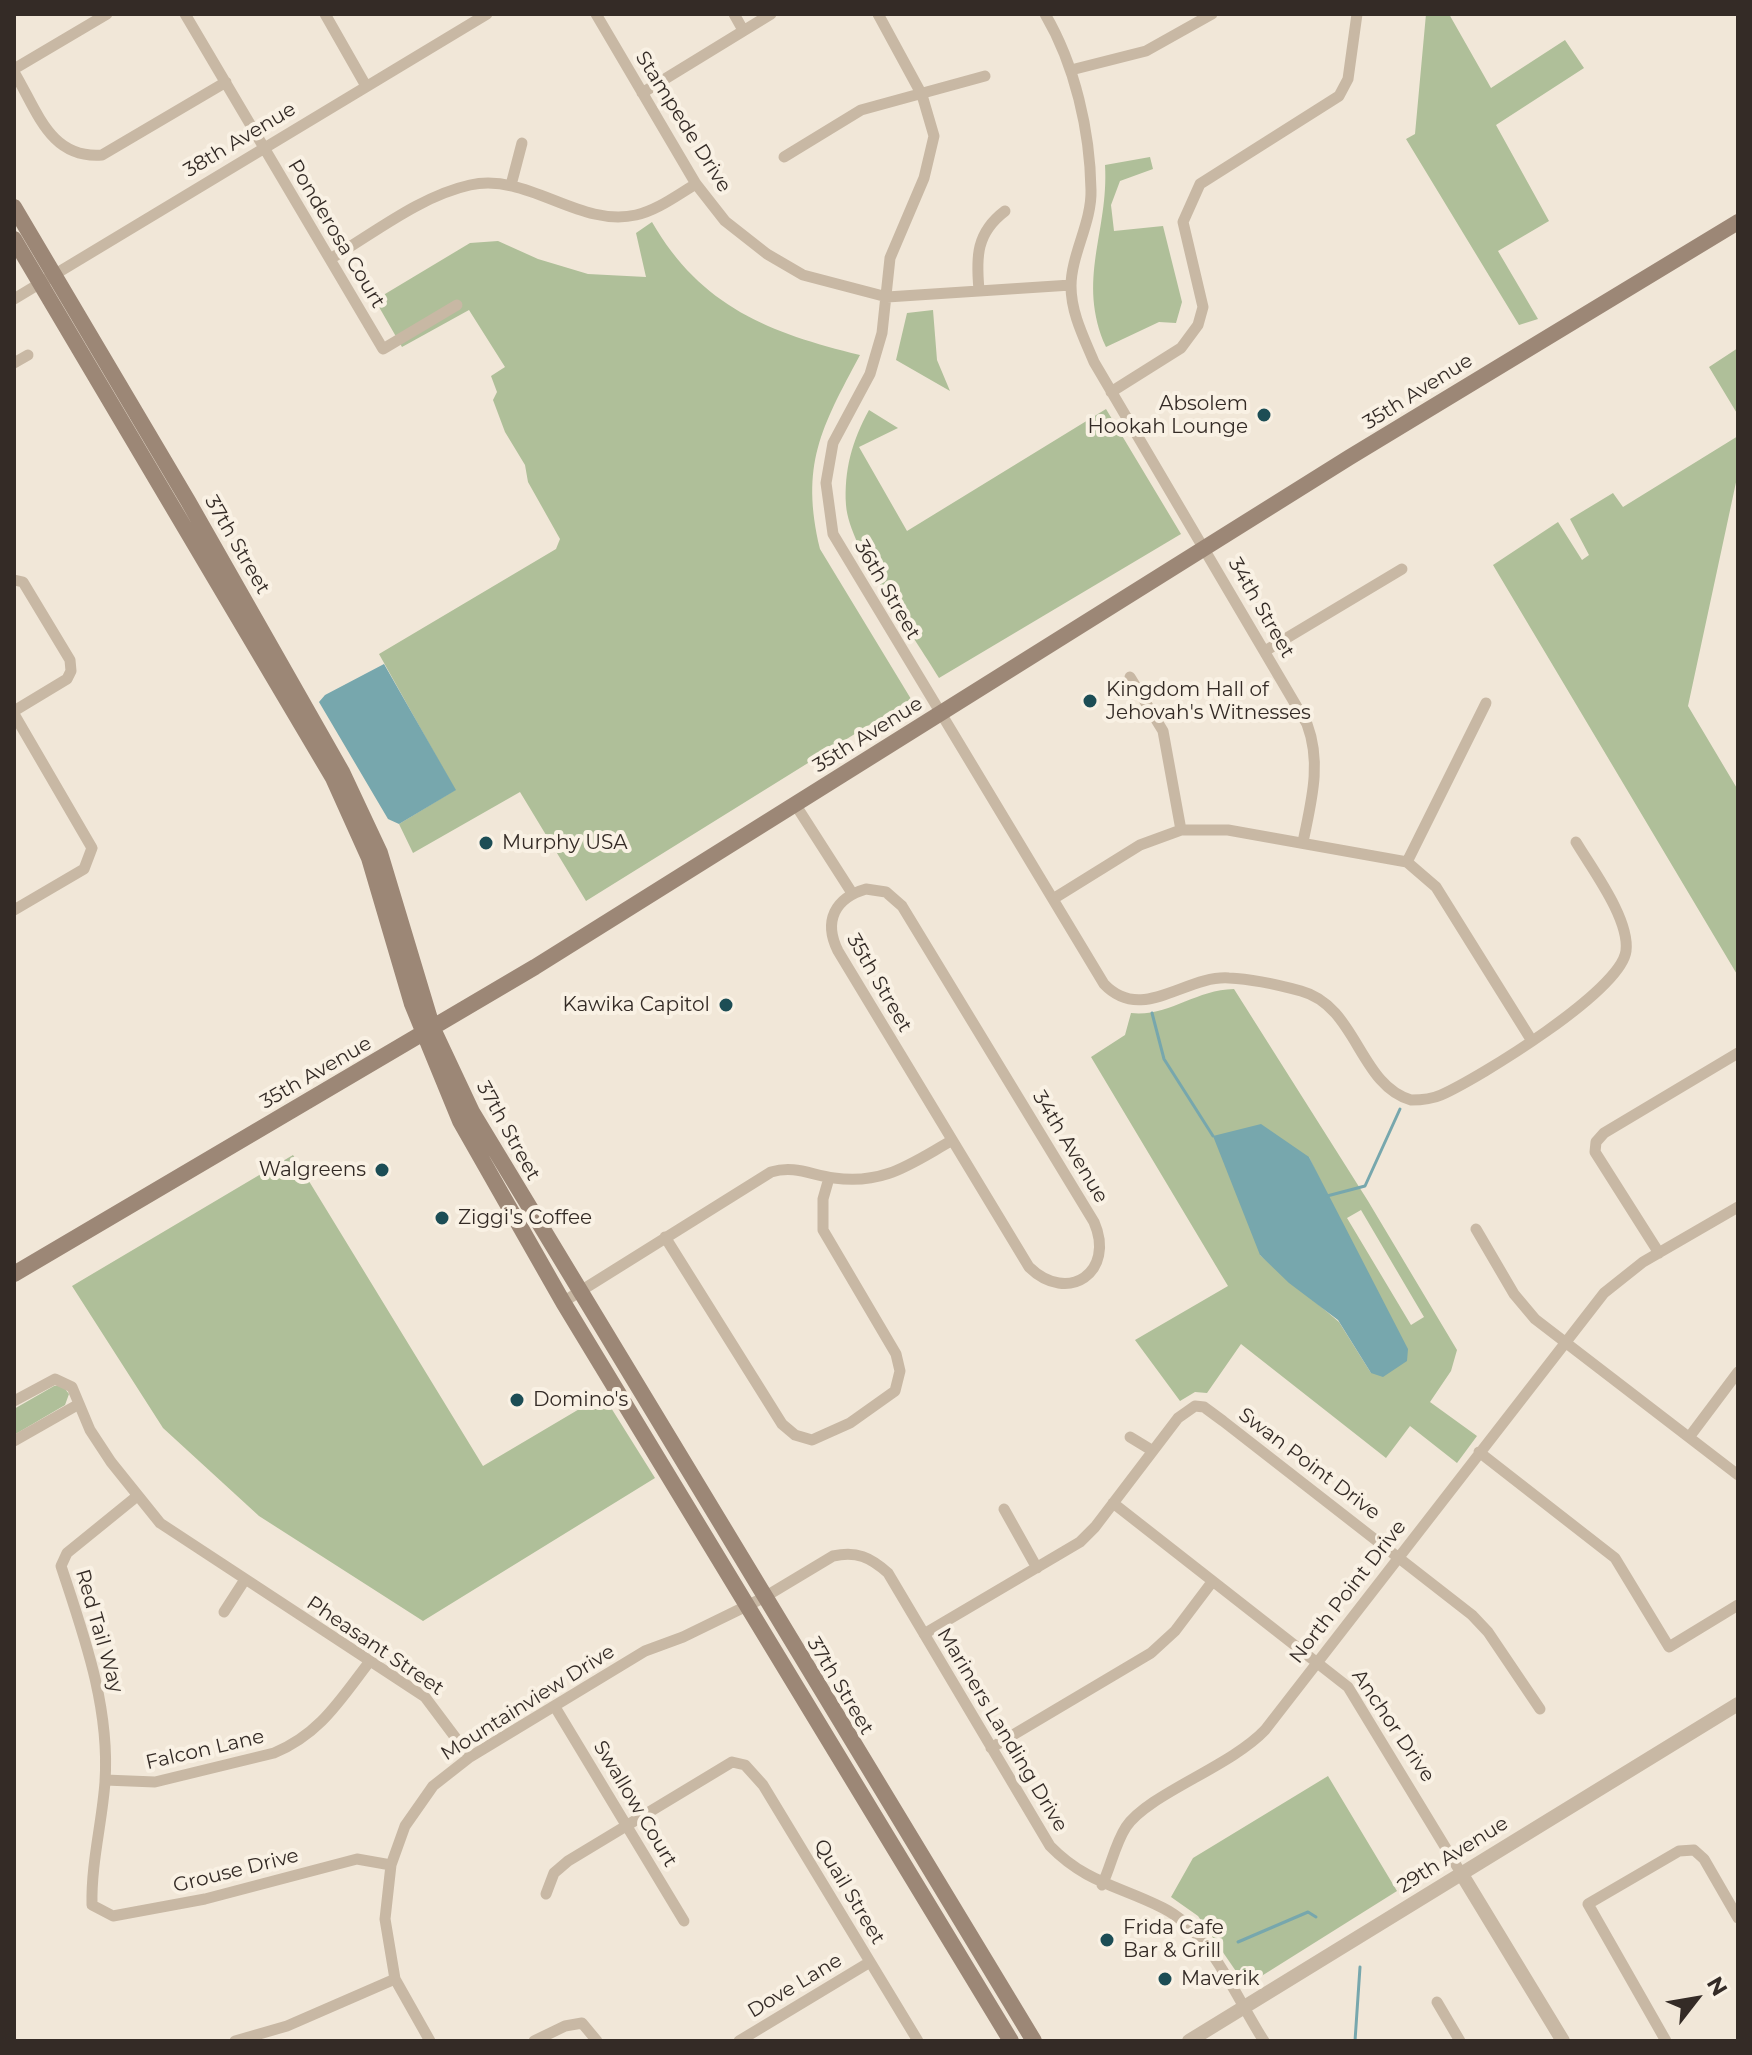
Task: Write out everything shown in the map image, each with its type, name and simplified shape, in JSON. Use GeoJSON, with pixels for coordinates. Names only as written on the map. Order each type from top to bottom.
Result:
{"type":"FeatureCollection","features":[{"type":"Feature","properties":{"kind":"main road","name":"37th Street"},"geometry":{"type":"LineString","coordinates":[[14,207],[48,278],[333,778],[369,858],[460,1121],[563,1302],[1011,2041]]}},
{"type":"Feature","properties":{"kind":"main road","name":"35th Avenue"},"geometry":{"type":"LineString","coordinates":[[14,1274],[428,1032],[939,713],[1738,222]]}},
{"type":"Feature","properties":{"kind":"main road","name":"37th Street"},"geometry":{"type":"LineString","coordinates":[[14,239],[48,278]]}},
{"type":"Feature","properties":{"kind":"main road","name":"37th Street"},"geometry":{"type":"LineString","coordinates":[[428,1032],[578,1293],[1034,2041]]}},
{"type":"Feature","properties":{"kind":"street"},"geometry":{"type":"LineString","coordinates":[[107,14],[14,71],[61,147],[80,156],[102,155],[226,82]]}},
{"type":"Feature","properties":{"kind":"street","name":"Ponderosa Court"},"geometry":{"type":"LineString","coordinates":[[185,14],[383,349],[457,305]]}},
{"type":"Feature","properties":{"kind":"street"},"geometry":{"type":"LineString","coordinates":[[325,14],[366,86]]}},
{"type":"Feature","properties":{"kind":"street","name":"38th Avenue"},"geometry":{"type":"LineString","coordinates":[[14,299],[263,146],[487,14]]}},
{"type":"Feature","properties":{"kind":"street","name":"Stampede Drive"},"geometry":{"type":"LineString","coordinates":[[596,14],[696,184],[725,221],[767,254],[803,275],[887,297],[936,297],[979,290],[1071,285]]}},
{"type":"Feature","properties":{"kind":"street"},"geometry":{"type":"LineString","coordinates":[[734,14],[743,30]]}},
{"type":"Feature","properties":{"kind":"street"},"geometry":{"type":"LineString","coordinates":[[642,93],[771,14]]}},
{"type":"Feature","properties":{"kind":"street","name":"36th Street"},"geometry":{"type":"LineString","coordinates":[[878,14],[922,95],[934,136],[924,178],[890,258],[882,333],[870,374],[833,443],[826,483],[833,534],[939,713]]}},
{"type":"Feature","properties":{"kind":"street"},"geometry":{"type":"LineString","coordinates":[[1045,14],[1071,70],[1084,125],[1092,193],[1071,285]]}},
{"type":"Feature","properties":{"kind":"street"},"geometry":{"type":"LineString","coordinates":[[1071,70],[1146,51],[1212,14]]}},
{"type":"Feature","properties":{"kind":"street"},"geometry":{"type":"LineString","coordinates":[[1111,392],[1181,348],[1198,325],[1203,307],[1183,222],[1200,184],[1339,96],[1348,79],[1357,14]]}},
{"type":"Feature","properties":{"kind":"street"},"geometry":{"type":"LineString","coordinates":[[784,157],[861,110],[985,76]]}},
{"type":"Feature","properties":{"kind":"street"},"geometry":{"type":"LineString","coordinates":[[511,185],[522,143]]}},
{"type":"Feature","properties":{"kind":"street"},"geometry":{"type":"LineString","coordinates":[[330,259],[445,193],[472,184],[511,185],[616,218],[639,215],[696,184]]}},
{"type":"Feature","properties":{"kind":"street"},"geometry":{"type":"LineString","coordinates":[[979,290],[977,267],[981,242],[988,224],[1005,211]]}},
{"type":"Feature","properties":{"kind":"street","name":"34th Street"},"geometry":{"type":"LineString","coordinates":[[1071,285],[1076,317],[1094,362],[1302,712],[1314,744],[1316,775],[1303,842]]}},
{"type":"Feature","properties":{"kind":"street"},"geometry":{"type":"LineString","coordinates":[[14,363],[28,355]]}},
{"type":"Feature","properties":{"kind":"street"},"geometry":{"type":"LineString","coordinates":[[1265,651],[1402,569]]}},
{"type":"Feature","properties":{"kind":"street"},"geometry":{"type":"LineString","coordinates":[[14,580],[23,582],[70,660],[71,671],[67,679],[14,712],[92,848],[84,869],[14,910]]}},
{"type":"Feature","properties":{"kind":"street"},"geometry":{"type":"LineString","coordinates":[[1130,677],[1163,731],[1181,830]]}},
{"type":"Feature","properties":{"kind":"street"},"geometry":{"type":"LineString","coordinates":[[1407,862],[1486,703]]}},
{"type":"Feature","properties":{"kind":"street"},"geometry":{"type":"LineString","coordinates":[[939,713],[1112,992],[1138,1002],[1156,1000],[1205,979],[1229,978],[1305,992],[1318,998],[1349,1027],[1383,1083],[1411,1100],[1439,1096],[1532,1041],[1606,983],[1624,960],[1627,948],[1623,924],[1576,842]]}},
{"type":"Feature","properties":{"kind":"street"},"geometry":{"type":"LineString","coordinates":[[795,804],[852,893]]}},
{"type":"Feature","properties":{"kind":"street"},"geometry":{"type":"LineString","coordinates":[[1053,899],[1140,845],[1181,830],[1228,830],[1407,862],[1436,887],[1532,1041]]}},
{"type":"Feature","properties":{"kind":"street","name":"34th Avenue"},"geometry":{"type":"LineString","coordinates":[[852,893],[866,889],[886,892],[902,906],[922,936],[1094,1222],[1102,1248],[1095,1269],[1064,1285],[1040,1278],[1029,1267],[951,1141]]}},
{"type":"Feature","properties":{"kind":"street","name":"35th Street"},"geometry":{"type":"LineString","coordinates":[[852,893],[832,915],[830,932],[951,1141]]}},
{"type":"Feature","properties":{"kind":"street"},"geometry":{"type":"LineString","coordinates":[[1659,1253],[1595,1152],[1596,1142],[1604,1133],[1738,1053]]}},
{"type":"Feature","properties":{"kind":"street"},"geometry":{"type":"LineString","coordinates":[[563,1302],[775,1171],[805,1170],[829,1178],[867,1180],[891,1176],[951,1141]]}},
{"type":"Feature","properties":{"kind":"street"},"geometry":{"type":"LineString","coordinates":[[665,1237],[782,1424],[800,1438],[824,1437],[892,1395],[900,1371],[896,1354],[823,1230],[823,1199],[829,1178]]}},
{"type":"Feature","properties":{"kind":"street","name":"North Point Drive"},"geometry":{"type":"LineString","coordinates":[[1102,1885],[1118,1843],[1135,1816],[1241,1754],[1265,1730],[1604,1293],[1628,1272],[1738,1207]]}},
{"type":"Feature","properties":{"kind":"street"},"geometry":{"type":"LineString","coordinates":[[1476,1229],[1523,1306],[1738,1475]]}},
{"type":"Feature","properties":{"kind":"street"},"geometry":{"type":"LineString","coordinates":[[1690,1436],[1738,1372]]}},
{"type":"Feature","properties":{"kind":"street"},"geometry":{"type":"LineString","coordinates":[[14,1401],[55,1379],[72,1387],[79,1404],[14,1441]]}},
{"type":"Feature","properties":{"kind":"street","name":"Pheasant Street"},"geometry":{"type":"LineString","coordinates":[[79,1404],[90,1430],[136,1497],[183,1541],[370,1661],[437,1709],[470,1757]]}},
{"type":"Feature","properties":{"kind":"street","name":"Swan Point Drive"},"geometry":{"type":"LineString","coordinates":[[1153,1451],[1186,1409],[1204,1407],[1399,1556],[1488,1632],[1540,1709]]}},
{"type":"Feature","properties":{"kind":"street"},"geometry":{"type":"LineString","coordinates":[[924,1634],[1080,1542],[1153,1451],[1130,1437]]}},
{"type":"Feature","properties":{"kind":"street"},"geometry":{"type":"LineString","coordinates":[[1479,1452],[1615,1558],[1669,1647],[1738,1605]]}},
{"type":"Feature","properties":{"kind":"street","name":"Red Tail Way"},"geometry":{"type":"LineString","coordinates":[[92,1905],[105,1780],[102,1708],[82,1626],[61,1566],[67,1553],[136,1497]]}},
{"type":"Feature","properties":{"kind":"street","name":"Anchor Drive"},"geometry":{"type":"LineString","coordinates":[[1113,1503],[1348,1687],[1563,2041]]}},
{"type":"Feature","properties":{"kind":"street"},"geometry":{"type":"LineString","coordinates":[[1004,1509],[1037,1568]]}},
{"type":"Feature","properties":{"kind":"street","name":"Mariners Landing Drive"},"geometry":{"type":"LineString","coordinates":[[763,1598],[833,1556],[864,1556],[888,1573],[1050,1846],[1066,1863],[1102,1885],[1164,1909],[1181,1921],[1197,1936],[1264,2041]]}},
{"type":"Feature","properties":{"kind":"street"},"geometry":{"type":"LineString","coordinates":[[224,1612],[244,1581]]}},
{"type":"Feature","properties":{"kind":"street"},"geometry":{"type":"LineString","coordinates":[[991,1748],[1151,1653],[1175,1631],[1212,1582]]}},
{"type":"Feature","properties":{"kind":"street","name":"Mountainview Drive"},"geometry":{"type":"LineString","coordinates":[[430,2041],[395,1979],[385,1919],[391,1865],[405,1826],[433,1786],[470,1757],[645,1651],[683,1637],[763,1598]]}},
{"type":"Feature","properties":{"kind":"street","name":"Falcon Lane"},"geometry":{"type":"LineString","coordinates":[[105,1780],[155,1782],[274,1753],[293,1745],[313,1732],[370,1661]]}},
{"type":"Feature","properties":{"kind":"street","name":"29th Avenue"},"geometry":{"type":"LineString","coordinates":[[1189,2041],[1738,1704]]}},
{"type":"Feature","properties":{"kind":"street","name":"Swallow Court"},"geometry":{"type":"LineString","coordinates":[[555,1707],[684,1921]]}},
{"type":"Feature","properties":{"kind":"street","name":"Quail Street"},"geometry":{"type":"LineString","coordinates":[[626,1825],[732,1762],[745,1765],[763,1785],[918,2041]]}},
{"type":"Feature","properties":{"kind":"street"},"geometry":{"type":"LineString","coordinates":[[546,1894],[554,1873],[626,1825]]}},
{"type":"Feature","properties":{"kind":"street"},"geometry":{"type":"LineString","coordinates":[[1666,2041],[1588,1904],[1679,1851],[1694,1850],[1704,1859],[1738,1918]]}},
{"type":"Feature","properties":{"kind":"street","name":"Grouse Drive"},"geometry":{"type":"LineString","coordinates":[[92,1905],[113,1916],[205,1899],[357,1859],[391,1865]]}},
{"type":"Feature","properties":{"kind":"street","name":"Dove Lane"},"geometry":{"type":"LineString","coordinates":[[739,2041],[870,1962]]}},
{"type":"Feature","properties":{"kind":"street"},"geometry":{"type":"LineString","coordinates":[[235,2041],[287,2026],[395,1979]]}},
{"type":"Feature","properties":{"kind":"street"},"geometry":{"type":"LineString","coordinates":[[1437,2002],[1460,2041]]}},
{"type":"Feature","properties":{"kind":"street"},"geometry":{"type":"LineString","coordinates":[[534,2041],[565,2026],[582,2023],[597,2041]]}},
{"type":"Feature","properties":{"kind":"green space"},"geometry":{"type":"Polygon","coordinates":[[[1426,14],[1449,14],[1491,88],[1565,40],[1584,68],[1496,125],[1549,221],[1498,251],[1538,319],[1519,325],[1406,139],[1415,134],[1426,14]]]}},
{"type":"Feature","properties":{"kind":"green space"},"geometry":{"type":"Polygon","coordinates":[[[1150,157],[1153,169],[1120,181],[1111,205],[1114,231],[1163,226],[1182,302],[1176,323],[1159,322],[1106,347],[1094,300],[1105,165],[1150,157]]]}},
{"type":"Feature","properties":{"kind":"green space"},"geometry":{"type":"Polygon","coordinates":[[[652,222],[671,251],[693,276],[741,312],[796,337],[860,355],[834,404],[818,448],[812,494],[814,520],[820,549],[911,699],[586,901],[520,792],[413,853],[399,824],[455,790],[379,654],[556,549],[560,539],[528,482],[525,465],[505,432],[493,400],[497,392],[491,376],[505,367],[469,310],[402,347],[375,300],[470,243],[498,241],[538,259],[588,274],[646,277],[636,233],[652,222]]]}},
{"type":"Feature","properties":{"kind":"green space"},"geometry":{"type":"Polygon","coordinates":[[[933,310],[937,360],[950,391],[896,360],[907,313],[933,310]]]}},
{"type":"Feature","properties":{"kind":"green space"},"geometry":{"type":"Polygon","coordinates":[[[1738,348],[1738,415],[1709,367],[1738,348]]]}},
{"type":"Feature","properties":{"kind":"green space"},"geometry":{"type":"Polygon","coordinates":[[[1106,409],[1181,534],[939,678],[870,568],[850,523],[846,505],[848,468],[854,444],[869,410],[898,428],[859,447],[907,531],[1106,409]]]}},
{"type":"Feature","properties":{"kind":"green space"},"geometry":{"type":"Polygon","coordinates":[[[1738,436],[1738,473],[1688,706],[1738,790],[1738,976],[1493,565],[1558,522],[1582,560],[1589,555],[1570,519],[1613,493],[1623,507],[1738,436]]]}},
{"type":"Feature","properties":{"kind":"green space"},"geometry":{"type":"Polygon","coordinates":[[[1234,989],[1368,1201],[1457,1350],[1451,1371],[1430,1402],[1477,1436],[1457,1463],[1410,1426],[1386,1458],[1241,1344],[1207,1393],[1195,1392],[1180,1401],[1135,1340],[1228,1286],[1091,1057],[1125,1035],[1131,1013],[1158,1011],[1220,990],[1234,989]],[[1309,1157],[1260,1255],[1339,1322],[1371,1373],[1338,1219],[1309,1157]],[[1361,1210],[1347,1218],[1411,1325],[1424,1317],[1361,1210]]]}},
{"type":"Feature","properties":{"kind":"green space"},"geometry":{"type":"Polygon","coordinates":[[[293,1155],[483,1466],[603,1395],[655,1478],[423,1621],[259,1516],[163,1428],[72,1286],[293,1155]]]}},
{"type":"Feature","properties":{"kind":"green space"},"geometry":{"type":"Polygon","coordinates":[[[62,1385],[69,1394],[65,1405],[14,1435],[14,1409],[54,1386],[62,1385]]]}},
{"type":"Feature","properties":{"kind":"green space"},"geometry":{"type":"Polygon","coordinates":[[[1328,1776],[1397,1891],[1252,1982],[1242,1980],[1198,1916],[1171,1897],[1193,1858],[1328,1776]]]}},
{"type":"Feature","properties":{"kind":"water"},"geometry":{"type":"Polygon","coordinates":[[[384,664],[456,790],[399,824],[388,819],[319,702],[325,695],[384,664]]]}},
{"type":"Feature","properties":{"kind":"water"},"geometry":{"type":"Polygon","coordinates":[[[1261,1124],[1309,1157],[1408,1349],[1407,1361],[1383,1377],[1371,1373],[1338,1320],[1289,1283],[1260,1255],[1213,1136],[1261,1124]]]}},
{"type":"Feature","properties":{"kind":"waterway"},"geometry":{"type":"LineString","coordinates":[[1152,1013],[1164,1059],[1213,1136]]}},
{"type":"Feature","properties":{"kind":"waterway"},"geometry":{"type":"LineString","coordinates":[[1327,1196],[1365,1186],[1400,1109]]}},
{"type":"Feature","properties":{"kind":"waterway"},"geometry":{"type":"LineString","coordinates":[[1238,1942],[1308,1912],[1316,1917]]}},
{"type":"Feature","properties":{"kind":"waterway"},"geometry":{"type":"LineString","coordinates":[[1355,2041],[1360,1967]]}},
{"type":"Feature","properties":{"kind":"place","name":"Absolem Hookah Lounge"},"geometry":{"type":"Point","coordinates":[1264,415]}},
{"type":"Feature","properties":{"kind":"place","name":"Kingdom Hall of Jehovah's Witnesses"},"geometry":{"type":"Point","coordinates":[1090,701]}},
{"type":"Feature","properties":{"kind":"place","name":"Murphy USA"},"geometry":{"type":"Point","coordinates":[486,843]}},
{"type":"Feature","properties":{"kind":"place","name":"Kawika Capitol"},"geometry":{"type":"Point","coordinates":[726,1005]}},
{"type":"Feature","properties":{"kind":"place","name":"Walgreens"},"geometry":{"type":"Point","coordinates":[382,1170]}},
{"type":"Feature","properties":{"kind":"place","name":"Ziggi's Coffee"},"geometry":{"type":"Point","coordinates":[442,1218]}},
{"type":"Feature","properties":{"kind":"place","name":"Domino's"},"geometry":{"type":"Point","coordinates":[517,1400]}},
{"type":"Feature","properties":{"kind":"place","name":"Frida Cafe Bar & Grill"},"geometry":{"type":"Point","coordinates":[1107,1940]}},
{"type":"Feature","properties":{"kind":"place","name":"Maverik"},"geometry":{"type":"Point","coordinates":[1165,1979]}}]}
